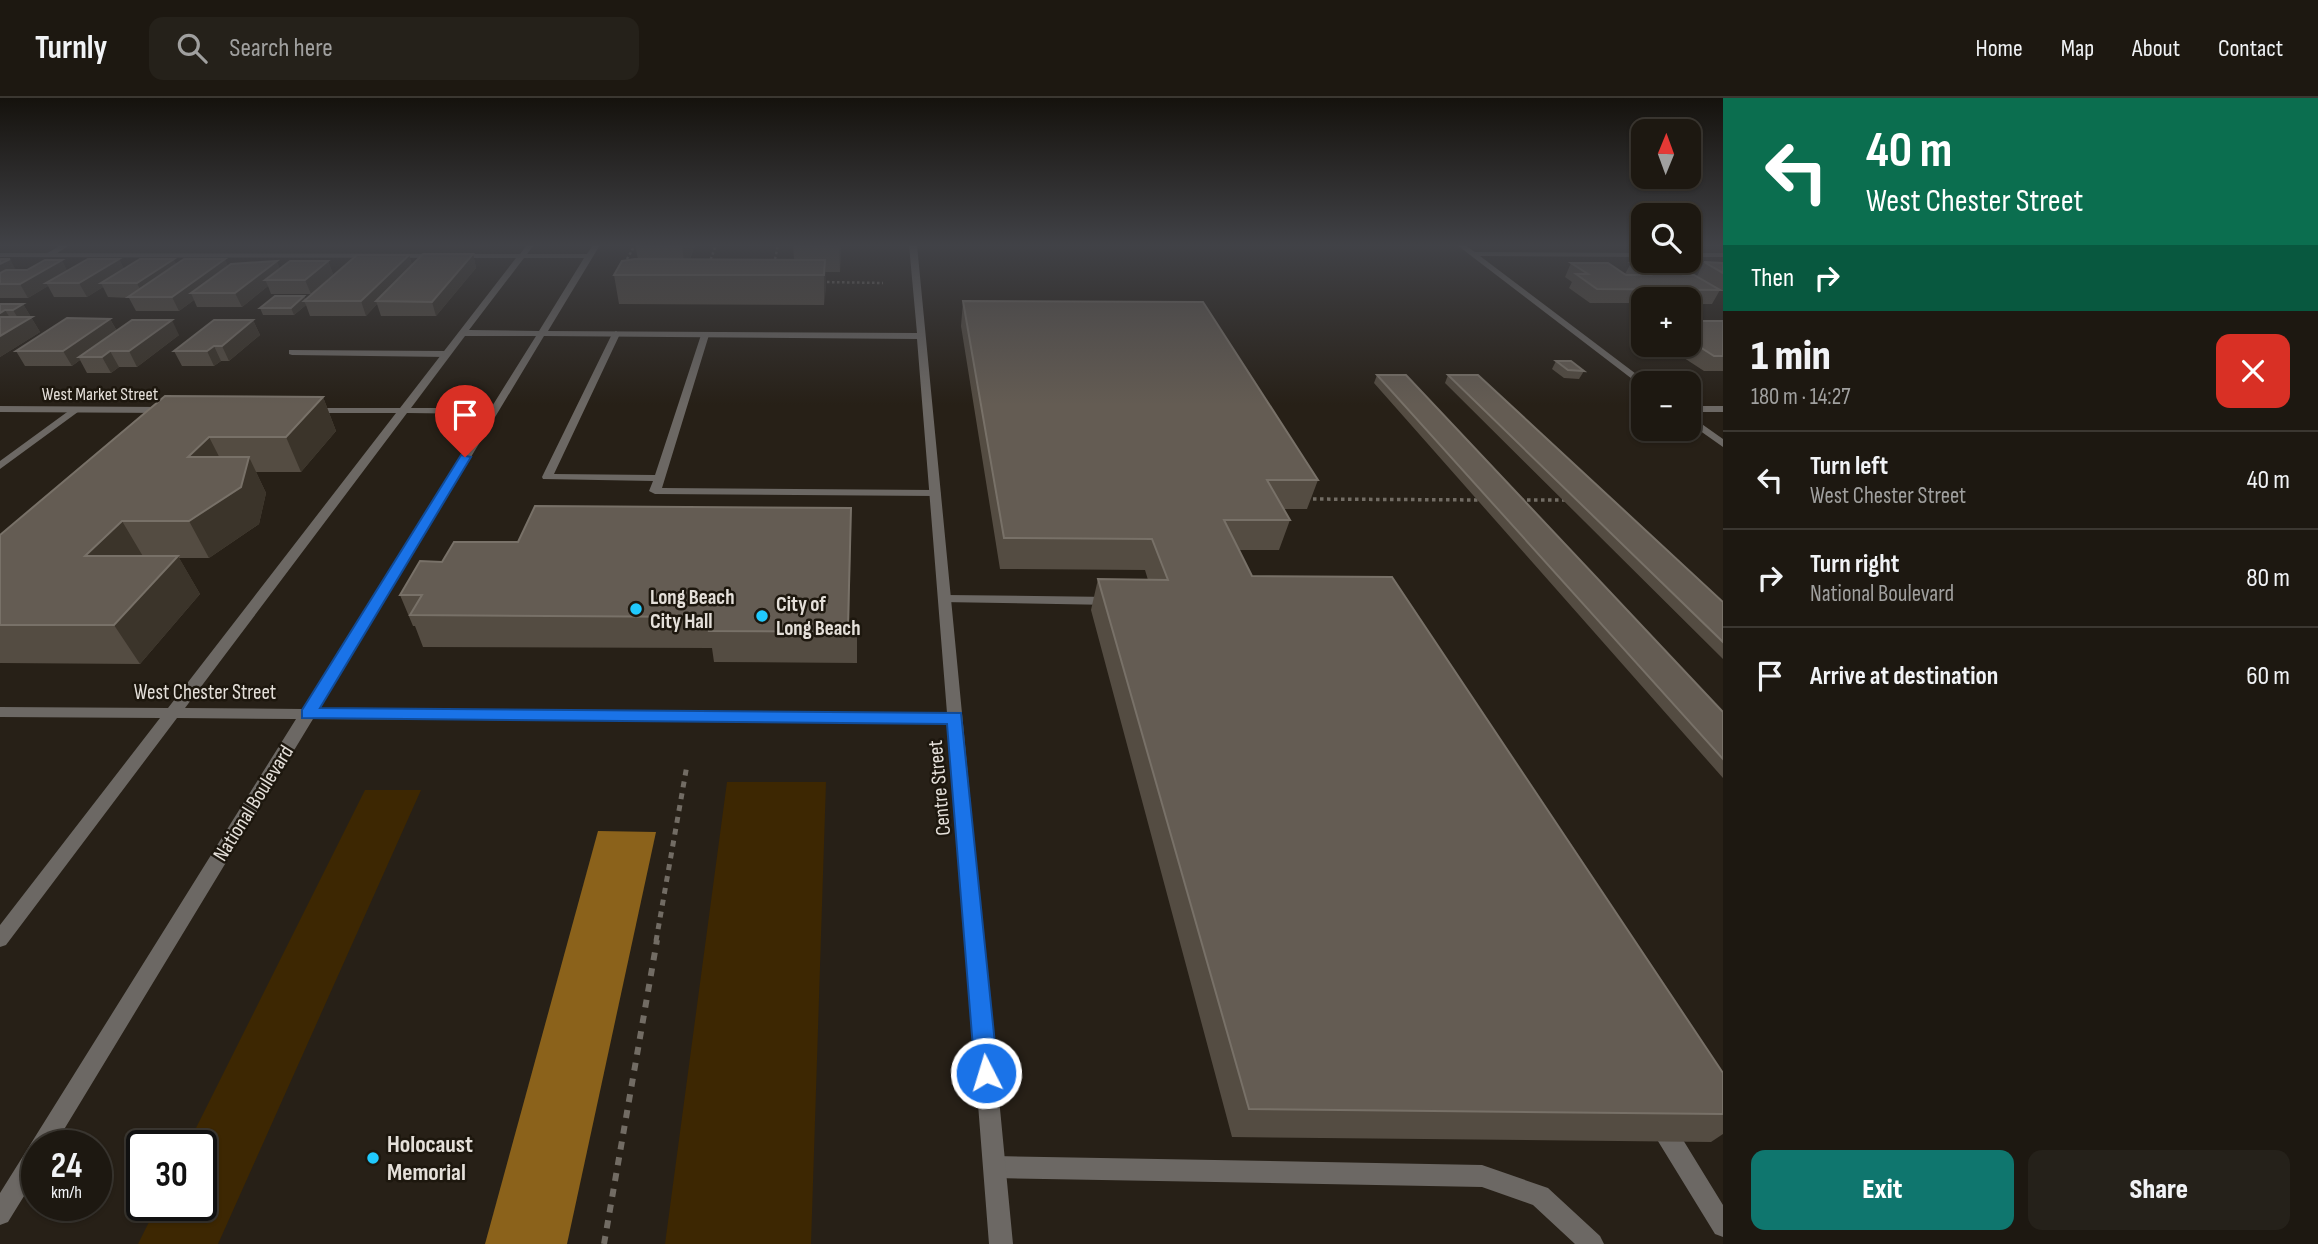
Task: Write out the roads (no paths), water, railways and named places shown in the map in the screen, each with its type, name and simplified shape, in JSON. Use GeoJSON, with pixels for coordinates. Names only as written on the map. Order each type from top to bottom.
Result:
{"type":"FeatureCollection","features":[{"type":"Feature","properties":{"kind":"street"},"geometry":{"type":"LineString","coordinates":[[0,939],[489,298]]}},
{"type":"Feature","properties":{"kind":"street","name":"National Boulevard"},"geometry":{"type":"LineString","coordinates":[[52,1130],[563,298]]}},
{"type":"Feature","properties":{"kind":"street","name":"Centre Street"},"geometry":{"type":"LineString","coordinates":[[917,298],[1002,1244]]}},
{"type":"Feature","properties":{"kind":"street"},"geometry":{"type":"LineString","coordinates":[[1532,298],[1631,374]]}},
{"type":"Feature","properties":{"kind":"street"},"geometry":{"type":"LineString","coordinates":[[463,334],[920,336]]}},
{"type":"Feature","properties":{"kind":"street"},"geometry":{"type":"LineString","coordinates":[[616,334],[547,477],[659,478]]}},
{"type":"Feature","properties":{"kind":"street"},"geometry":{"type":"LineString","coordinates":[[705,335],[655,491],[935,493]]}},
{"type":"Feature","properties":{"kind":"street"},"geometry":{"type":"LineString","coordinates":[[292,352],[447,354]]}},
{"type":"Feature","properties":{"kind":"street","name":"West Market Street"},"geometry":{"type":"LineString","coordinates":[[0,409],[186,410]]}},
{"type":"Feature","properties":{"kind":"street"},"geometry":{"type":"LineString","coordinates":[[1701,409],[1723,410]]}},
{"type":"Feature","properties":{"kind":"street"},"geometry":{"type":"LineString","coordinates":[[0,466],[77,410]]}},
{"type":"Feature","properties":{"kind":"street"},"geometry":{"type":"LineString","coordinates":[[295,410],[494,411]]}},
{"type":"Feature","properties":{"kind":"street"},"geometry":{"type":"LineString","coordinates":[[1701,427],[1723,444]]}},
{"type":"Feature","properties":{"kind":"street"},"geometry":{"type":"LineString","coordinates":[[946,599],[1125,601]]}},
{"type":"Feature","properties":{"kind":"street","name":"West Chester Street"},"geometry":{"type":"LineString","coordinates":[[0,712],[955,718]]}},
{"type":"Feature","properties":{"kind":"street"},"geometry":{"type":"LineString","coordinates":[[1651,1109],[1723,1226]]}},
{"type":"Feature","properties":{"kind":"street"},"geometry":{"type":"LineString","coordinates":[[995,1167],[1482,1176],[1540,1196],[1592,1244]]}},
{"type":"Feature","properties":{"kind":"street"},"geometry":{"type":"LineString","coordinates":[[0,1214],[21,1180]]}},
{"type":"Feature","properties":{"kind":"place","name":"Long Beach City Hall"},"geometry":{"type":"Point","coordinates":[636,609]}},
{"type":"Feature","properties":{"kind":"place","name":"City of Long Beach"},"geometry":{"type":"Point","coordinates":[762,616]}},
{"type":"Feature","properties":{"kind":"place","name":"Holocaust Memorial"},"geometry":{"type":"Point","coordinates":[373,1158]}}]}
